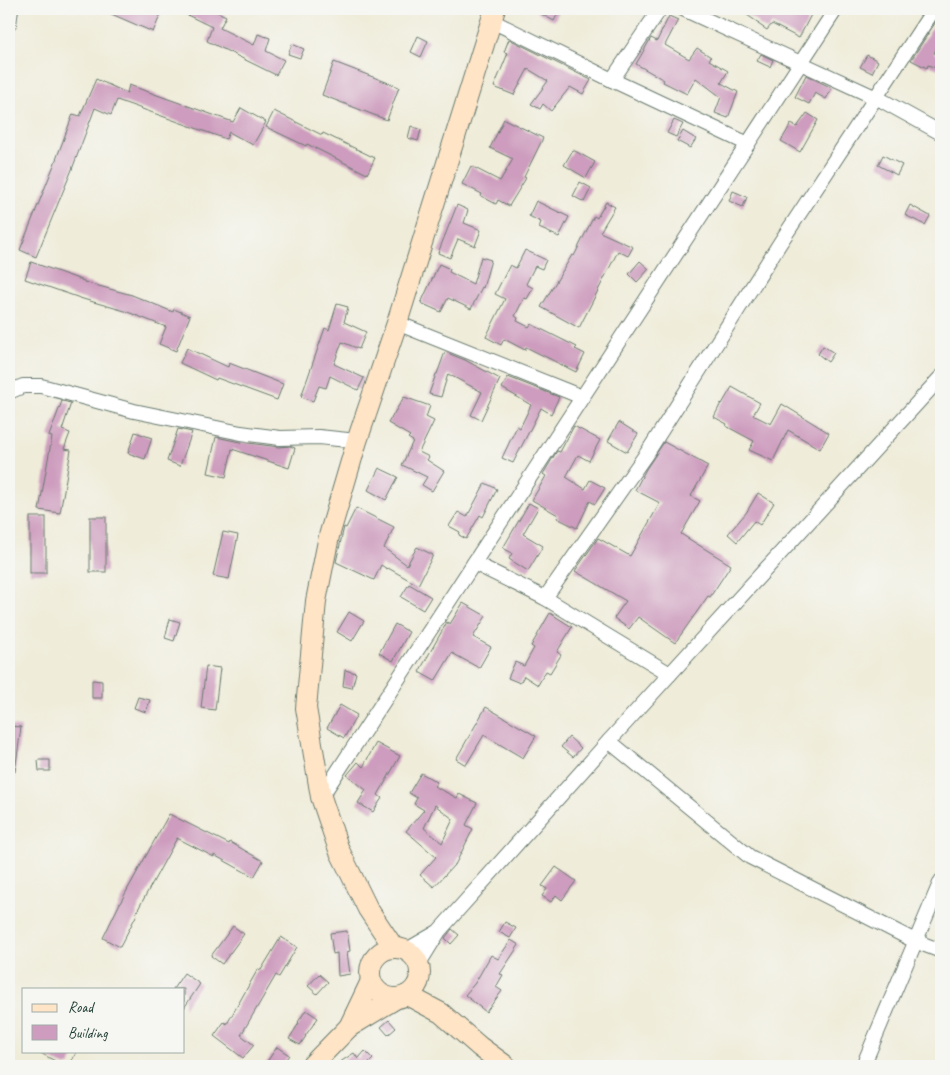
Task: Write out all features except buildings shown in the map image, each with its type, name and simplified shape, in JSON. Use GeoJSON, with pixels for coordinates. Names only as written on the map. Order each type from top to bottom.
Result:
{"type":"FeatureCollection","features":[{"type":"Feature","properties":{"kind":"main road"},"geometry":{"type":"LineString","coordinates":[[494,15],[397,323],[357,441],[329,536],[316,601],[306,708],[321,797],[340,850],[368,909],[409,960],[441,1013],[480,1047],[506,1066]]}},
{"type":"Feature","properties":{"kind":"main road"},"geometry":{"type":"LineString","coordinates":[[368,909],[374,959]]}},
{"type":"Feature","properties":{"kind":"main road"},"geometry":{"type":"LineString","coordinates":[[409,960],[387,950],[380,954],[374,959],[371,966],[371,982],[380,994],[387,998],[401,997],[441,1013]]}},
{"type":"Feature","properties":{"kind":"main road"},"geometry":{"type":"LineString","coordinates":[[348,1027],[412,992],[416,987],[409,960]]}},
{"type":"Feature","properties":{"kind":"main road"},"geometry":{"type":"LineString","coordinates":[[312,1066],[348,1027],[371,982]]}},
{"type":"Feature","properties":{"kind":"street"},"geometry":{"type":"LineString","coordinates":[[9,24],[11,9]]}},
{"type":"Feature","properties":{"kind":"street"},"geometry":{"type":"LineString","coordinates":[[612,80],[660,9]]}},
{"type":"Feature","properties":{"kind":"street"},"geometry":{"type":"LineString","coordinates":[[683,9],[876,98],[941,134]]}},
{"type":"Feature","properties":{"kind":"street"},"geometry":{"type":"LineString","coordinates":[[321,797],[836,9]]}},
{"type":"Feature","properties":{"kind":"street"},"geometry":{"type":"LineString","coordinates":[[546,598],[649,450],[780,243],[934,9]]}},
{"type":"Feature","properties":{"kind":"street"},"geometry":{"type":"LineString","coordinates":[[494,15],[612,80],[748,144]]}},
{"type":"Feature","properties":{"kind":"street"},"geometry":{"type":"LineString","coordinates":[[397,323],[582,397]]}},
{"type":"Feature","properties":{"kind":"street"},"geometry":{"type":"LineString","coordinates":[[409,960],[439,931],[941,377]]}},
{"type":"Feature","properties":{"kind":"street"},"geometry":{"type":"LineString","coordinates":[[9,392],[23,386],[41,386],[134,411],[241,433],[280,438],[319,437],[357,441]]}},
{"type":"Feature","properties":{"kind":"street"},"geometry":{"type":"LineString","coordinates":[[474,563],[546,598],[670,674]]}},
{"type":"Feature","properties":{"kind":"street"},"geometry":{"type":"LineString","coordinates":[[609,742],[750,857],[915,941],[941,951]]}},
{"type":"Feature","properties":{"kind":"street"},"geometry":{"type":"LineString","coordinates":[[863,1066],[941,881]]}}]}
